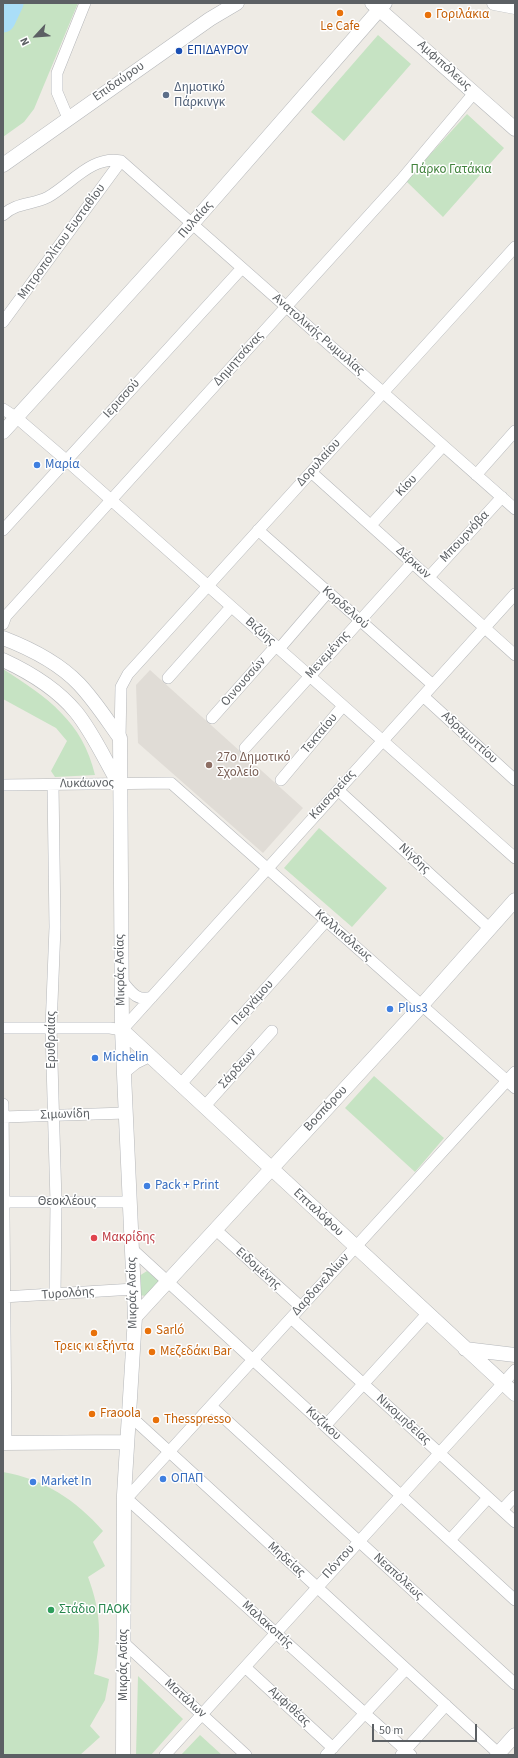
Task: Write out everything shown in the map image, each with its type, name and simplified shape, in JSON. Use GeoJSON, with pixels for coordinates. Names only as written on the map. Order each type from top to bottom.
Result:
{"type":"FeatureCollection","features":[{"type":"Feature","properties":{"kind":"street"},"geometry":{"type":"LineString","coordinates":[[68,118],[57,92],[57,77],[62,58],[84,3]]}},
{"type":"Feature","properties":{"kind":"street","name":"Επιδαύρου"},"geometry":{"type":"LineString","coordinates":[[3,165],[210,19],[237,3]]}},
{"type":"Feature","properties":{"kind":"street"},"geometry":{"type":"LineString","coordinates":[[494,3],[515,7]]}},
{"type":"Feature","properties":{"kind":"street","name":"Αμφιπόλεως"},"geometry":{"type":"LineString","coordinates":[[379,5],[515,129]]}},
{"type":"Feature","properties":{"kind":"street","name":"Πυλαίας"},"geometry":{"type":"LineString","coordinates":[[3,432],[192,224],[379,5]]}},
{"type":"Feature","properties":{"kind":"street","name":"Δημητσάνας"},"geometry":{"type":"LineString","coordinates":[[3,624],[6,616],[285,306],[401,180],[474,93]]}},
{"type":"Feature","properties":{"kind":"street"},"geometry":{"type":"LineString","coordinates":[[3,215],[19,205],[48,197],[94,165],[110,159],[121,161]]}},
{"type":"Feature","properties":{"kind":"street","name":"Ανατολικής Ρωμυλίας"},"geometry":{"type":"LineString","coordinates":[[121,161],[515,509]]}},
{"type":"Feature","properties":{"kind":"street","name":"Μητροπολίτου Ευσταθίου"},"geometry":{"type":"LineString","coordinates":[[3,322],[121,161]]}},
{"type":"Feature","properties":{"kind":"street","name":"Δορυλαίου"},"geometry":{"type":"LineString","coordinates":[[124,679],[515,247]]}},
{"type":"Feature","properties":{"kind":"street","name":"Ιερισσού"},"geometry":{"type":"LineString","coordinates":[[3,530],[242,268]]}},
{"type":"Feature","properties":{"kind":"street","name":"Βιζύης"},"geometry":{"type":"LineString","coordinates":[[3,409],[17,418],[112,500],[515,858]]}},
{"type":"Feature","properties":{"kind":"street"},"geometry":{"type":"LineString","coordinates":[[476,475],[515,431]]}},
{"type":"Feature","properties":{"kind":"street","name":"Κίου"},"geometry":{"type":"LineString","coordinates":[[371,525],[444,446]]}},
{"type":"Feature","properties":{"kind":"street","name":"Δέρκων"},"geometry":{"type":"LineString","coordinates":[[311,472],[515,654]]}},
{"type":"Feature","properties":{"kind":"street","name":"Μπουρνόβα"},"geometry":{"type":"LineString","coordinates":[[429,577],[502,497]]}},
{"type":"Feature","properties":{"kind":"street","name":"Κορδελιού"},"geometry":{"type":"LineString","coordinates":[[258,530],[433,685]]}},
{"type":"Feature","properties":{"kind":"street","name":"Μενεμένης"},"geometry":{"type":"LineString","coordinates":[[245,748],[412,562]]}},
{"type":"Feature","properties":{"kind":"street","name":"Οινουσσών"},"geometry":{"type":"LineString","coordinates":[[212,718],[328,592]]}},
{"type":"Feature","properties":{"kind":"street","name":"Καισαρείας"},"geometry":{"type":"LineString","coordinates":[[122,1030],[515,594]]}},
{"type":"Feature","properties":{"kind":"street"},"geometry":{"type":"LineString","coordinates":[[168,678],[231,607]]}},
{"type":"Feature","properties":{"kind":"street"},"geometry":{"type":"LineString","coordinates":[[3,638],[31,651],[70,676],[96,704],[120,738]]}},
{"type":"Feature","properties":{"kind":"street","name":"Μικράς Ασίας"},"geometry":{"type":"LineString","coordinates":[[3,660],[16,666],[52,691],[76,712],[94,738],[119,784]]}},
{"type":"Feature","properties":{"kind":"street","name":"Μικράς Ασίας"},"geometry":{"type":"LineString","coordinates":[[123,1755],[126,1442],[135,1317],[122,1030],[119,784],[120,690],[124,679]]}},
{"type":"Feature","properties":{"kind":"street","name":"Αδραμυττίου"},"geometry":{"type":"LineString","coordinates":[[423,696],[515,780]]}},
{"type":"Feature","properties":{"kind":"street","name":"Τεκταίου"},"geometry":{"type":"LineString","coordinates":[[281,780],[343,706]]}},
{"type":"Feature","properties":{"kind":"street","name":"Λυκάωνος"},"geometry":{"type":"LineString","coordinates":[[3,785],[171,783]]}},
{"type":"Feature","properties":{"kind":"street","name":"Καλλιπόλεως"},"geometry":{"type":"LineString","coordinates":[[171,783],[511,1084]]}},
{"type":"Feature","properties":{"kind":"street","name":"Ερυθραίας"},"geometry":{"type":"LineString","coordinates":[[53,785],[55,927],[51,1028],[56,1202],[55,1295]]}},
{"type":"Feature","properties":{"kind":"street","name":"Νίγδης"},"geometry":{"type":"LineString","coordinates":[[338,790],[489,928]]}},
{"type":"Feature","properties":{"kind":"street","name":"Βοσπόρου"},"geometry":{"type":"LineString","coordinates":[[135,1317],[422,1006],[515,900]]}},
{"type":"Feature","properties":{"kind":"street","name":"Περγάμου"},"geometry":{"type":"LineString","coordinates":[[180,1085],[326,921]]}},
{"type":"Feature","properties":{"kind":"street"},"geometry":{"type":"LineString","coordinates":[[122,981],[137,997],[145,1000],[152,997]]}},
{"type":"Feature","properties":{"kind":"street"},"geometry":{"type":"LineString","coordinates":[[3,1028],[110,1028],[122,1030]]}},
{"type":"Feature","properties":{"kind":"street","name":"Επταλόφου"},"geometry":{"type":"LineString","coordinates":[[122,1030],[515,1394]]}},
{"type":"Feature","properties":{"kind":"street","name":"Σάρδεων"},"geometry":{"type":"LineString","coordinates":[[204,1107],[272,1031]]}},
{"type":"Feature","properties":{"kind":"street"},"geometry":{"type":"LineString","coordinates":[[124,1071],[135,1062],[149,1055]]}},
{"type":"Feature","properties":{"kind":"street","name":"Δαρδανελλίων"},"geometry":{"type":"LineString","coordinates":[[125,1497],[169,1452],[355,1247],[511,1084],[515,1072]]}},
{"type":"Feature","properties":{"kind":"street"},"geometry":{"type":"LineString","coordinates":[[3,1104],[4,1443],[126,1442]]}},
{"type":"Feature","properties":{"kind":"street","name":"Σιμωνίδη"},"geometry":{"type":"LineString","coordinates":[[3,1116],[53,1116],[126,1113]]}},
{"type":"Feature","properties":{"kind":"street","name":"Θεοκλέους"},"geometry":{"type":"LineString","coordinates":[[4,1202],[130,1202]]}},
{"type":"Feature","properties":{"kind":"street","name":"Ειδομένης"},"geometry":{"type":"LineString","coordinates":[[216,1230],[301,1307]]}},
{"type":"Feature","properties":{"kind":"street","name":"Κυζίκου"},"geometry":{"type":"LineString","coordinates":[[132,1249],[515,1600]]}},
{"type":"Feature","properties":{"kind":"street","name":"Τυρολόης"},"geometry":{"type":"LineString","coordinates":[[4,1297],[134,1289]]}},
{"type":"Feature","properties":{"kind":"street"},"geometry":{"type":"LineString","coordinates":[[325,1426],[427,1314]]}},
{"type":"Feature","properties":{"kind":"street","name":"Νικομηδείας"},"geometry":{"type":"LineString","coordinates":[[291,1318],[515,1522]]}},
{"type":"Feature","properties":{"kind":"street"},"geometry":{"type":"LineString","coordinates":[[465,1349],[515,1355]]}},
{"type":"Feature","properties":{"kind":"street","name":"Πόντου"},"geometry":{"type":"LineString","coordinates":[[165,1755],[515,1370]]}},
{"type":"Feature","properties":{"kind":"street","name":"Νεαπόλεως"},"geometry":{"type":"LineString","coordinates":[[211,1406],[515,1684]]}},
{"type":"Feature","properties":{"kind":"street","name":"Μηδείας"},"geometry":{"type":"LineString","coordinates":[[128,1414],[498,1754]]}},
{"type":"Feature","properties":{"kind":"street"},"geometry":{"type":"LineString","coordinates":[[502,1510],[515,1496]]}},
{"type":"Feature","properties":{"kind":"street","name":"Μαλακοπής"},"geometry":{"type":"LineString","coordinates":[[125,1497],[365,1714],[405,1753]]}},
{"type":"Feature","properties":{"kind":"street"},"geometry":{"type":"LineString","coordinates":[[450,1540],[488,1498]]}},
{"type":"Feature","properties":{"kind":"street","name":"Ματάλων"},"geometry":{"type":"LineString","coordinates":[[124,1643],[246,1755]]}},
{"type":"Feature","properties":{"kind":"street","name":"Αμφιθέας"},"geometry":{"type":"LineString","coordinates":[[245,1667],[330,1751]]}},
{"type":"Feature","properties":{"kind":"street"},"geometry":{"type":"LineString","coordinates":[[330,1751],[406,1669]]}},
{"type":"Feature","properties":{"kind":"street"},"geometry":{"type":"LineString","coordinates":[[405,1753],[446,1705]]}},
{"type":"Feature","properties":{"kind":"street"},"geometry":{"type":"LineString","coordinates":[[498,1754],[515,1735]]}},
{"type":"Feature","properties":{"kind":"shaded area","name":"27ο Δημοτικό Σχολείο"},"geometry":{"type":"Polygon","coordinates":[[[150,670],[303,808],[263,853],[138,743],[136,685],[150,670]]]}},
{"type":"Feature","properties":{"kind":"green space"},"geometry":{"type":"Polygon","coordinates":[[[3,3],[78,3],[34,109],[24,122],[3,137],[3,3]]]}},
{"type":"Feature","properties":{"kind":"green space"},"geometry":{"type":"Polygon","coordinates":[[[378,35],[411,64],[344,141],[311,112],[378,35]]]}},
{"type":"Feature","properties":{"kind":"green space","name":"Πάρκο Γατάκια"},"geometry":{"type":"Polygon","coordinates":[[[467,114],[504,148],[443,217],[406,181],[467,114]]]}},
{"type":"Feature","properties":{"kind":"green space"},"geometry":{"type":"Polygon","coordinates":[[[3,669],[34,690],[61,713],[82,740],[95,775],[55,777],[51,771],[67,741],[56,728],[3,699],[3,669]]]}},
{"type":"Feature","properties":{"kind":"green space"},"geometry":{"type":"Polygon","coordinates":[[[319,828],[387,888],[352,927],[284,868],[319,828]]]}},
{"type":"Feature","properties":{"kind":"green space"},"geometry":{"type":"Polygon","coordinates":[[[374,1076],[444,1138],[415,1172],[345,1108],[374,1076]]]}},
{"type":"Feature","properties":{"kind":"green space"},"geometry":{"type":"Polygon","coordinates":[[[147,1271],[160,1282],[146,1296],[138,1295],[139,1276],[147,1271]]]}},
{"type":"Feature","properties":{"kind":"green space","name":"Στάδιο ΠΑΟΚ"},"geometry":{"type":"Polygon","coordinates":[[[3,1472],[32,1480],[58,1492],[82,1510],[103,1531],[93,1542],[105,1566],[88,1577],[96,1602],[99,1625],[97,1661],[94,1674],[109,1679],[105,1700],[90,1726],[100,1737],[80,1755],[3,1755],[3,1472]]]}},
{"type":"Feature","properties":{"kind":"green space"},"geometry":{"type":"Polygon","coordinates":[[[138,1676],[183,1719],[151,1755],[136,1755],[138,1676]]]}},
{"type":"Feature","properties":{"kind":"green space"},"geometry":{"type":"Polygon","coordinates":[[[200,1735],[222,1755],[181,1755],[200,1735]]]}},
{"type":"Feature","properties":{"kind":"waterway"},"geometry":{"type":"LineString","coordinates":[[3,20],[11,3]]}},
{"type":"Feature","properties":{"kind":"place","name":"Le Cafe"},"geometry":{"type":"Point","coordinates":[340,13]}},
{"type":"Feature","properties":{"kind":"place","name":"Γοριλάκια"},"geometry":{"type":"Point","coordinates":[428,15]}},
{"type":"Feature","properties":{"kind":"place","name":"ΕΠΙΔΑΥΡΟΥ"},"geometry":{"type":"Point","coordinates":[179,51]}},
{"type":"Feature","properties":{"kind":"place","name":"Δημοτικό Πάρκινγκ"},"geometry":{"type":"Point","coordinates":[166,95]}},
{"type":"Feature","properties":{"kind":"place","name":"Μαρία"},"geometry":{"type":"Point","coordinates":[37,465]}},
{"type":"Feature","properties":{"kind":"place","name":"27ο Δημοτικό Σχολείο"},"geometry":{"type":"Point","coordinates":[209,765]}},
{"type":"Feature","properties":{"kind":"place","name":"Plus3"},"geometry":{"type":"Point","coordinates":[390,1009]}},
{"type":"Feature","properties":{"kind":"place","name":"Michelin"},"geometry":{"type":"Point","coordinates":[95,1058]}},
{"type":"Feature","properties":{"kind":"place","name":"Pack + Print"},"geometry":{"type":"Point","coordinates":[147,1186]}},
{"type":"Feature","properties":{"kind":"place","name":"Μακρίδης"},"geometry":{"type":"Point","coordinates":[94,1238]}},
{"type":"Feature","properties":{"kind":"place","name":"Sarló"},"geometry":{"type":"Point","coordinates":[148,1331]}},
{"type":"Feature","properties":{"kind":"place","name":"Τρεις κι εξήντα"},"geometry":{"type":"Point","coordinates":[94,1333]}},
{"type":"Feature","properties":{"kind":"place","name":"Μεζεδάκι Bar"},"geometry":{"type":"Point","coordinates":[152,1352]}},
{"type":"Feature","properties":{"kind":"place","name":"Fraoola"},"geometry":{"type":"Point","coordinates":[92,1414]}},
{"type":"Feature","properties":{"kind":"place","name":"Thesspresso"},"geometry":{"type":"Point","coordinates":[156,1420]}},
{"type":"Feature","properties":{"kind":"place","name":"ΟΠΑΠ"},"geometry":{"type":"Point","coordinates":[163,1479]}},
{"type":"Feature","properties":{"kind":"place","name":"Market In"},"geometry":{"type":"Point","coordinates":[33,1482]}},
{"type":"Feature","properties":{"kind":"place","name":"Στάδιο ΠΑΟΚ"},"geometry":{"type":"Point","coordinates":[51,1610]}}]}
